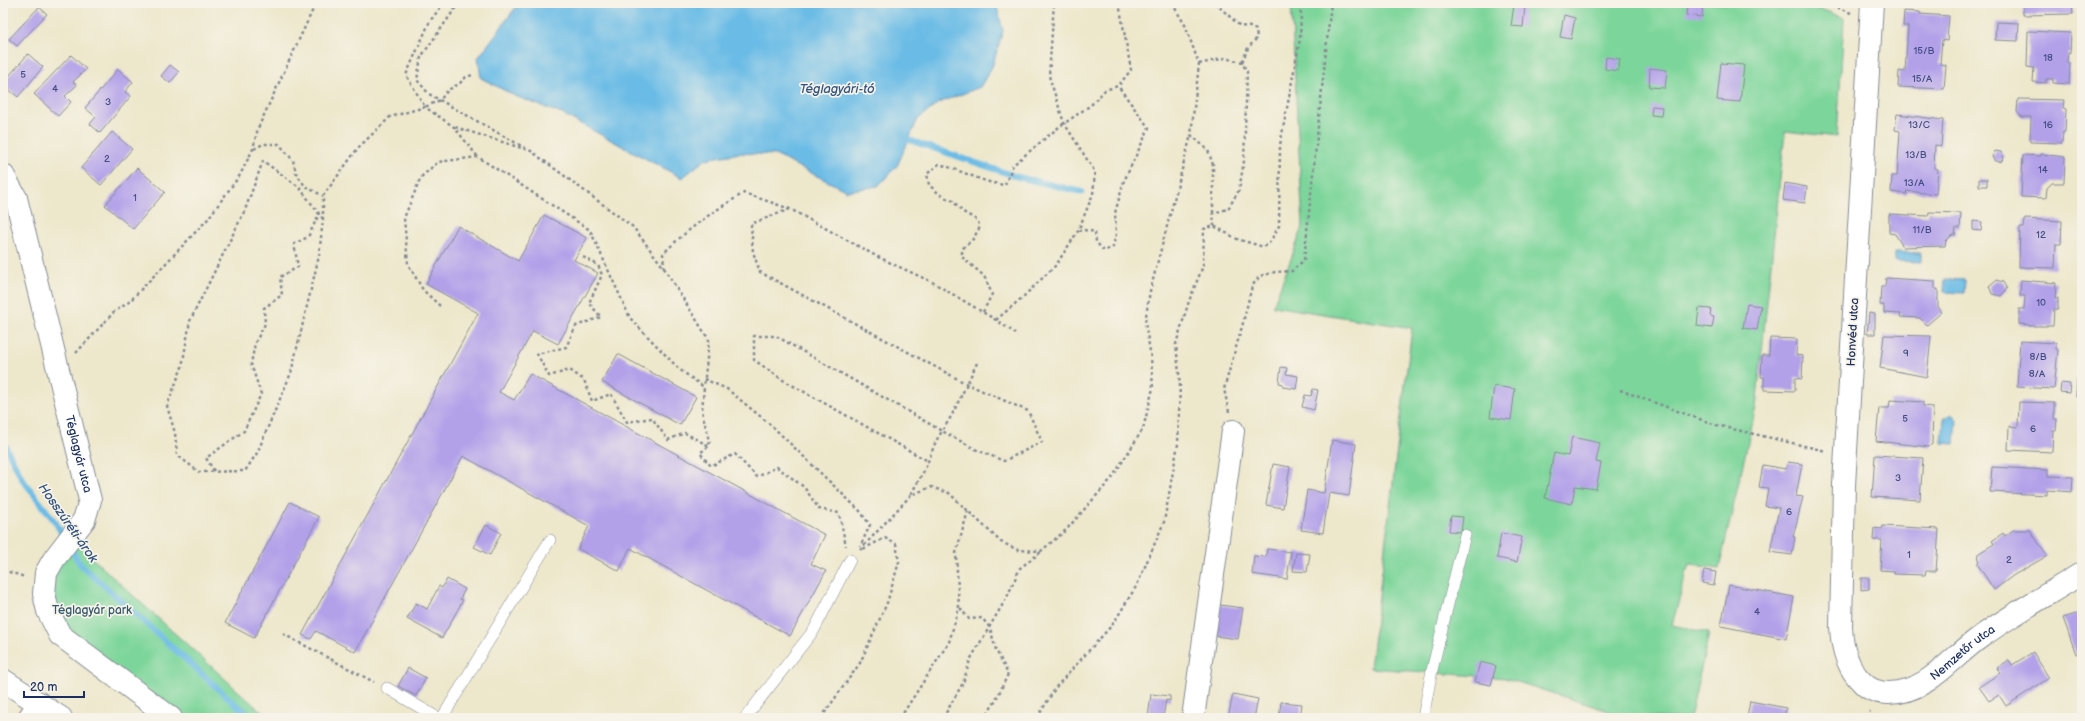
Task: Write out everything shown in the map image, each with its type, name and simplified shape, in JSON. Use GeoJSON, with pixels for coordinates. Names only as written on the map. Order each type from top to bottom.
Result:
{"type":"FeatureCollection","features":[{"type":"Feature","properties":{"kind":"street","name":"Honvéd utca"},"geometry":{"type":"LineString","coordinates":[[1848,661],[1842,641],[1841,627],[1846,455],[1872,3]]}},
{"type":"Feature","properties":{"kind":"street","name":"Téglagyár utca"},"geometry":{"type":"LineString","coordinates":[[3,175],[16,198],[90,500],[84,520],[54,559],[46,573],[44,594],[48,611],[60,635],[172,718]]}},
{"type":"Feature","properties":{"kind":"street"},"geometry":{"type":"LineString","coordinates":[[1193,718],[1233,431]]}},
{"type":"Feature","properties":{"kind":"street","name":"Nemzetőr utca"},"geometry":{"type":"LineString","coordinates":[[1848,661],[1852,671],[1866,687],[1875,692],[1906,692],[1931,679],[1982,636],[2082,573]]}},
{"type":"Feature","properties":{"kind":"street"},"geometry":{"type":"LineString","coordinates":[[3,680],[34,711],[61,718]]}},
{"type":"Feature","properties":{"kind":"lane"},"geometry":{"type":"LineString","coordinates":[[1423,718],[1432,670],[1465,535]]}},
{"type":"Feature","properties":{"kind":"lane"},"geometry":{"type":"LineString","coordinates":[[442,718],[550,540]]}},
{"type":"Feature","properties":{"kind":"lane"},"geometry":{"type":"LineString","coordinates":[[744,718],[814,630],[850,560]]}},
{"type":"Feature","properties":{"kind":"lane"},"geometry":{"type":"LineString","coordinates":[[387,688],[438,718]]}},
{"type":"Feature","properties":{"kind":"path"},"geometry":{"type":"LineString","coordinates":[[58,367],[75,353],[114,312],[129,302],[207,220],[240,175],[253,149],[258,128],[316,3]]}},
{"type":"Feature","properties":{"kind":"path"},"geometry":{"type":"LineString","coordinates":[[444,3],[430,21],[406,75],[425,107],[454,127],[478,157],[590,230],[630,318],[679,369],[704,386]]}},
{"type":"Feature","properties":{"kind":"path"},"geometry":{"type":"LineString","coordinates":[[459,3],[421,57],[417,80],[429,94],[531,151],[633,227],[664,268],[709,340],[702,411],[709,446]]}},
{"type":"Feature","properties":{"kind":"path"},"geometry":{"type":"LineString","coordinates":[[996,320],[1023,297],[1056,265],[1078,231],[1093,194],[1094,172],[1064,123],[1048,76],[1054,3]]}},
{"type":"Feature","properties":{"kind":"path"},"geometry":{"type":"LineString","coordinates":[[983,312],[992,294],[984,276],[962,257],[962,249],[973,239],[980,227],[977,220],[963,212],[952,200],[943,196],[929,185],[928,174],[939,164],[962,170],[994,184],[1005,185],[1013,165],[1064,123],[1091,105],[1105,90],[1118,86],[1131,70],[1119,3]]}},
{"type":"Feature","properties":{"kind":"path"},"geometry":{"type":"LineString","coordinates":[[943,718],[963,683],[970,660],[990,628],[1020,568],[1066,530],[1112,478],[1142,429],[1153,388],[1151,357],[1145,322],[1150,291],[1191,135],[1199,64],[1185,25],[1172,3]]}},
{"type":"Feature","properties":{"kind":"path"},"geometry":{"type":"LineString","coordinates":[[1213,213],[1228,209],[1239,190],[1244,161],[1247,72],[1242,62],[1248,48],[1257,38],[1256,30],[1251,27],[1240,26],[1215,3]]}},
{"type":"Feature","properties":{"kind":"path"},"geometry":{"type":"LineString","coordinates":[[1036,718],[1056,687],[1113,624],[1137,585],[1164,522],[1178,444],[1180,383],[1176,344],[1189,301],[1202,266],[1204,229],[1214,226],[1236,239],[1264,247],[1270,242],[1279,226],[1280,145],[1300,39],[1301,13],[1296,3]]}},
{"type":"Feature","properties":{"kind":"path"},"geometry":{"type":"LineString","coordinates":[[1233,431],[1224,389],[1252,286],[1260,276],[1274,272],[1292,272],[1304,260],[1331,3]]}},
{"type":"Feature","properties":{"kind":"path"},"geometry":{"type":"LineString","coordinates":[[1199,64],[1225,58],[1242,62]]}},
{"type":"Feature","properties":{"kind":"path"},"geometry":{"type":"LineString","coordinates":[[323,219],[299,187],[263,161],[245,210],[190,321],[182,367],[167,406],[175,433],[177,455],[199,472],[244,471],[257,454],[291,373],[319,256],[323,219],[322,196],[358,148],[390,117],[425,107],[440,100],[448,90],[459,84],[466,77],[473,75]]}},
{"type":"Feature","properties":{"kind":"path"},"geometry":{"type":"LineString","coordinates":[[1078,231],[1084,230],[1095,232],[1096,242],[1104,251],[1113,247],[1116,234],[1115,213],[1124,181],[1149,128],[1118,86]]}},
{"type":"Feature","properties":{"kind":"path"},"geometry":{"type":"LineString","coordinates":[[454,127],[531,151]]}},
{"type":"Feature","properties":{"kind":"path"},"geometry":{"type":"LineString","coordinates":[[1191,135],[1208,150],[1213,165],[1214,226]]}},
{"type":"Feature","properties":{"kind":"path"},"geometry":{"type":"LineString","coordinates":[[253,149],[263,144],[278,144],[293,160],[296,173],[305,186],[322,196]]}},
{"type":"Feature","properties":{"kind":"path"},"geometry":{"type":"LineString","coordinates":[[440,306],[423,290],[408,264],[404,218],[421,177],[438,162],[478,157]]}},
{"type":"Feature","properties":{"kind":"path"},"geometry":{"type":"LineString","coordinates":[[664,268],[663,254],[680,237],[720,207],[744,193],[790,209],[878,257],[932,282],[1015,333]]}},
{"type":"Feature","properties":{"kind":"path"},"geometry":{"type":"LineString","coordinates":[[790,209],[751,224],[753,252],[760,272],[968,384],[1028,411],[1042,442],[1004,461],[977,450],[942,431],[776,336],[754,336],[754,360],[783,380],[928,461]]}},
{"type":"Feature","properties":{"kind":"path"},"geometry":{"type":"LineString","coordinates":[[214,472],[206,458],[244,431],[261,394],[251,364],[254,343],[266,324],[264,308],[282,295],[280,277],[298,267],[294,244],[308,237],[319,214]]}},
{"type":"Feature","properties":{"kind":"path"},"geometry":{"type":"LineString","coordinates":[[583,257],[598,265],[602,275],[588,303],[601,317],[576,326],[566,348],[537,354],[549,376],[570,370],[584,380],[592,401],[611,394],[627,422],[652,418],[668,440],[685,433],[709,446]]}},
{"type":"Feature","properties":{"kind":"path"},"geometry":{"type":"LineString","coordinates":[[859,551],[911,495],[942,431],[968,384],[977,363]]}},
{"type":"Feature","properties":{"kind":"path"},"geometry":{"type":"LineString","coordinates":[[704,379],[727,388],[772,426],[860,511],[870,525],[859,551]]}},
{"type":"Feature","properties":{"kind":"path"},"geometry":{"type":"LineString","coordinates":[[1620,390],[1716,425],[1846,455]]}},
{"type":"Feature","properties":{"kind":"path"},"geometry":{"type":"LineString","coordinates":[[709,446],[700,453],[711,466],[735,454],[757,478],[777,466],[804,487],[819,509],[839,513],[850,560]]}},
{"type":"Feature","properties":{"kind":"path"},"geometry":{"type":"LineString","coordinates":[[911,495],[931,487],[949,493],[1001,542],[1018,550],[1041,551]]}},
{"type":"Feature","properties":{"kind":"path"},"geometry":{"type":"LineString","coordinates":[[900,718],[949,642],[959,608],[956,553],[968,511]]}},
{"type":"Feature","properties":{"kind":"path"},"geometry":{"type":"LineString","coordinates":[[821,718],[860,663],[887,603],[899,562],[896,544],[885,538],[859,551]]}},
{"type":"Feature","properties":{"kind":"path"},"geometry":{"type":"LineString","coordinates":[[959,608],[969,619],[982,618],[990,628],[996,650],[1008,674],[995,702],[984,718]]}},
{"type":"Feature","properties":{"kind":"path"},"geometry":{"type":"LineString","coordinates":[[283,634],[387,688]]}},
{"type":"Feature","properties":{"kind":"path"},"geometry":{"type":"LineString","coordinates":[[1867,718],[1869,713]]}},
{"type":"Feature","properties":{"kind":"green space"},"geometry":{"type":"Polygon","coordinates":[[[1291,3],[1805,3],[1844,18],[1837,137],[1785,131],[1756,407],[1719,569],[1689,564],[1672,625],[1709,633],[1690,718],[1630,718],[1505,678],[1370,668],[1412,328],[1273,306],[1303,227],[1291,3]]]}},
{"type":"Feature","properties":{"kind":"green space","name":"Téglagyár park"},"geometry":{"type":"Polygon","coordinates":[[[70,538],[258,709],[275,718],[171,718],[60,635],[46,573],[70,538]]]}},
{"type":"Feature","properties":{"kind":"water","name":"Téglagyári-tó"},"geometry":{"type":"Polygon","coordinates":[[[519,3],[996,3],[1003,31],[992,67],[980,87],[939,103],[918,119],[897,166],[878,186],[847,191],[775,155],[740,153],[706,159],[682,178],[562,114],[515,96],[481,78],[478,58],[519,3]]]}},
{"type":"Feature","properties":{"kind":"water"},"geometry":{"type":"Polygon","coordinates":[[[1895,252],[1921,253],[1921,262],[1895,261],[1895,252]]]}},
{"type":"Feature","properties":{"kind":"water"},"geometry":{"type":"Polygon","coordinates":[[[1945,279],[1965,280],[1964,293],[1944,292],[1945,279]]]}},
{"type":"Feature","properties":{"kind":"water"},"geometry":{"type":"Polygon","coordinates":[[[1949,415],[1953,415],[1957,420],[1955,444],[1942,443],[1944,419],[1949,415]]]}},
{"type":"Feature","properties":{"kind":"building"},"geometry":{"type":"Polygon","coordinates":[[[1687,3],[1703,3],[1702,17],[1686,15],[1687,3]]]}},
{"type":"Feature","properties":{"kind":"building"},"geometry":{"type":"Polygon","coordinates":[[[2023,3],[2072,3],[2073,14],[2023,15],[2023,3]]]}},
{"type":"Feature","properties":{"kind":"building"},"geometry":{"type":"Polygon","coordinates":[[[1514,5],[1525,6],[1523,27],[1511,26],[1514,5]]]}},
{"type":"Feature","properties":{"kind":"building"},"geometry":{"type":"Polygon","coordinates":[[[39,7],[47,14],[17,46],[9,39],[39,7]]]}},
{"type":"Feature","properties":{"kind":"building"},"geometry":{"type":"Polygon","coordinates":[[[1904,11],[1920,12],[1920,14],[1949,16],[1947,41],[1942,40],[1940,64],[1946,65],[1944,89],[1898,87],[1899,71],[1905,72],[1908,26],[1903,26],[1904,11]]]}},
{"type":"Feature","properties":{"kind":"building"},"geometry":{"type":"Polygon","coordinates":[[[1564,15],[1575,18],[1571,39],[1560,37],[1564,15]]]}},
{"type":"Feature","properties":{"kind":"building"},"geometry":{"type":"Polygon","coordinates":[[[1996,22],[2019,23],[2018,41],[1995,40],[1996,22]]]}},
{"type":"Feature","properties":{"kind":"building"},"geometry":{"type":"Polygon","coordinates":[[[2080,28],[2082,28],[2082,40],[2079,40],[2080,28]]]}},
{"type":"Feature","properties":{"kind":"building"},"geometry":{"type":"Polygon","coordinates":[[[2028,31],[2071,33],[2070,53],[2068,53],[2067,63],[2070,63],[2069,84],[2053,83],[2053,79],[2046,79],[2046,83],[2033,82],[2034,68],[2027,67],[2028,31]]]}},
{"type":"Feature","properties":{"kind":"building"},"geometry":{"type":"Polygon","coordinates":[[[28,54],[43,67],[18,97],[3,85],[3,83],[28,54]]]}},
{"type":"Feature","properties":{"kind":"building"},"geometry":{"type":"Polygon","coordinates":[[[71,55],[86,69],[73,82],[77,85],[65,96],[71,102],[58,116],[34,94],[71,55]]]}},
{"type":"Feature","properties":{"kind":"building"},"geometry":{"type":"Polygon","coordinates":[[[1606,57],[1620,59],[1618,71],[1605,69],[1606,57]]]}},
{"type":"Feature","properties":{"kind":"building"},"geometry":{"type":"Polygon","coordinates":[[[1721,63],[1744,65],[1740,102],[1717,100],[1721,63]]]}},
{"type":"Feature","properties":{"kind":"building"},"geometry":{"type":"Polygon","coordinates":[[[170,65],[179,72],[170,83],[161,76],[170,65]]]}},
{"type":"Feature","properties":{"kind":"building"},"geometry":{"type":"Polygon","coordinates":[[[1650,68],[1667,70],[1665,88],[1649,87],[1650,68]]]}},
{"type":"Feature","properties":{"kind":"building"},"geometry":{"type":"Polygon","coordinates":[[[118,69],[133,82],[125,92],[131,96],[100,133],[90,124],[96,117],[85,108],[118,69]]]}},
{"type":"Feature","properties":{"kind":"building"},"geometry":{"type":"Polygon","coordinates":[[[2018,99],[2064,100],[2063,108],[2066,109],[2065,132],[2063,132],[2062,143],[2030,142],[2031,117],[2022,117],[2017,112],[2018,99]]]}},
{"type":"Feature","properties":{"kind":"building"},"geometry":{"type":"Polygon","coordinates":[[[1652,106],[1662,107],[1661,116],[1651,115],[1652,106]]]}},
{"type":"Feature","properties":{"kind":"building"},"geometry":{"type":"Polygon","coordinates":[[[1897,114],[1943,120],[1941,146],[1935,145],[1934,168],[1938,169],[1936,194],[1906,191],[1907,194],[1891,192],[1892,176],[1897,176],[1900,131],[1895,130],[1897,114]]]}},
{"type":"Feature","properties":{"kind":"building"},"geometry":{"type":"Polygon","coordinates":[[[112,132],[132,149],[101,185],[81,168],[112,132]]]}},
{"type":"Feature","properties":{"kind":"building"},"geometry":{"type":"Polygon","coordinates":[[[1995,151],[2001,152],[2004,157],[2001,162],[1995,161],[1992,157],[1995,151]]]}},
{"type":"Feature","properties":{"kind":"building"},"geometry":{"type":"Polygon","coordinates":[[[2041,154],[2065,157],[2064,183],[2052,183],[2047,188],[2046,198],[2021,197],[2023,155],[2041,156],[2041,154]]]}},
{"type":"Feature","properties":{"kind":"building"},"geometry":{"type":"Polygon","coordinates":[[[137,168],[165,192],[133,229],[105,205],[137,168]]]}},
{"type":"Feature","properties":{"kind":"building"},"geometry":{"type":"Polygon","coordinates":[[[1979,179],[1987,179],[1987,186],[1979,186],[1979,179]]]}},
{"type":"Feature","properties":{"kind":"building"},"geometry":{"type":"Polygon","coordinates":[[[1785,183],[1807,187],[1805,203],[1783,200],[1785,183]]]}},
{"type":"Feature","properties":{"kind":"building"},"geometry":{"type":"Polygon","coordinates":[[[1929,212],[1961,213],[1960,228],[1956,228],[1955,235],[1952,235],[1946,241],[1945,246],[1903,247],[1895,234],[1889,233],[1889,214],[1928,216],[1929,212]]]}},
{"type":"Feature","properties":{"kind":"building"},"geometry":{"type":"Polygon","coordinates":[[[544,215],[587,238],[574,260],[598,273],[558,344],[533,331],[499,392],[514,400],[530,374],[825,535],[811,564],[826,571],[790,636],[630,548],[619,571],[578,549],[589,526],[463,456],[355,652],[316,631],[311,639],[302,635],[478,313],[426,284],[458,226],[518,261],[544,215]]]}},
{"type":"Feature","properties":{"kind":"building"},"geometry":{"type":"Polygon","coordinates":[[[2025,219],[2062,221],[2061,244],[2056,244],[2055,268],[2019,267],[2020,227],[2024,227],[2025,219]]]}},
{"type":"Feature","properties":{"kind":"building"},"geometry":{"type":"Polygon","coordinates":[[[1973,221],[1982,222],[1981,231],[1973,230],[1973,221]]]}},
{"type":"Feature","properties":{"kind":"building"},"geometry":{"type":"Polygon","coordinates":[[[1886,278],[1935,281],[1935,289],[1938,289],[1938,307],[1942,312],[1927,325],[1920,318],[1900,317],[1901,314],[1884,313],[1884,305],[1880,305],[1881,286],[1885,286],[1886,278]]]}},
{"type":"Feature","properties":{"kind":"building"},"geometry":{"type":"Polygon","coordinates":[[[1996,280],[2003,282],[2007,289],[2001,296],[1992,294],[1989,286],[1996,280]]]}},
{"type":"Feature","properties":{"kind":"building"},"geometry":{"type":"Polygon","coordinates":[[[2021,280],[2056,283],[2055,298],[2058,298],[2058,309],[2054,309],[2053,326],[2029,326],[2019,324],[2019,309],[2024,309],[2025,296],[2020,296],[2021,280]]]}},
{"type":"Feature","properties":{"kind":"building"},"geometry":{"type":"Polygon","coordinates":[[[1747,304],[1761,306],[1757,330],[1743,328],[1747,304]]]}},
{"type":"Feature","properties":{"kind":"building"},"geometry":{"type":"Polygon","coordinates":[[[1699,308],[1711,309],[1710,316],[1714,317],[1712,328],[1697,326],[1699,308]]]}},
{"type":"Feature","properties":{"kind":"building"},"geometry":{"type":"Polygon","coordinates":[[[1869,313],[1875,314],[1875,334],[1867,334],[1869,313]]]}},
{"type":"Feature","properties":{"kind":"building"},"geometry":{"type":"Polygon","coordinates":[[[1884,335],[1931,336],[1927,377],[1880,368],[1884,335]]]}},
{"type":"Feature","properties":{"kind":"building"},"geometry":{"type":"Polygon","coordinates":[[[1770,338],[1797,339],[1796,355],[1803,356],[1802,379],[1795,378],[1795,391],[1764,390],[1764,377],[1761,377],[1762,355],[1769,355],[1770,338]]]}},
{"type":"Feature","properties":{"kind":"building"},"geometry":{"type":"Polygon","coordinates":[[[2020,341],[2056,343],[2056,349],[2058,350],[2054,389],[2017,387],[2020,341]]]}},
{"type":"Feature","properties":{"kind":"building"},"geometry":{"type":"Polygon","coordinates":[[[618,354],[696,397],[680,425],[602,382],[618,354]]]}},
{"type":"Feature","properties":{"kind":"building"},"geometry":{"type":"Polygon","coordinates":[[[1281,367],[1287,368],[1286,374],[1298,376],[1296,389],[1283,387],[1283,384],[1279,383],[1281,367]]]}},
{"type":"Feature","properties":{"kind":"building"},"geometry":{"type":"Polygon","coordinates":[[[2077,380],[2082,380],[2082,398],[2076,397],[2077,380]]]}},
{"type":"Feature","properties":{"kind":"building"},"geometry":{"type":"Polygon","coordinates":[[[2061,383],[2070,384],[2069,393],[2060,392],[2061,383]]]}},
{"type":"Feature","properties":{"kind":"building"},"geometry":{"type":"Polygon","coordinates":[[[1494,386],[1515,389],[1511,420],[1490,417],[1494,386]]]}},
{"type":"Feature","properties":{"kind":"building"},"geometry":{"type":"Polygon","coordinates":[[[1313,389],[1318,390],[1314,410],[1302,407],[1305,395],[1311,396],[1313,389]]]}},
{"type":"Feature","properties":{"kind":"building"},"geometry":{"type":"Polygon","coordinates":[[[1890,400],[1923,402],[1923,406],[1933,407],[1932,444],[1929,447],[1876,441],[1879,408],[1889,408],[1890,400]]]}},
{"type":"Feature","properties":{"kind":"building"},"geometry":{"type":"Polygon","coordinates":[[[2019,402],[2054,403],[2054,419],[2057,419],[2056,431],[2053,431],[2052,452],[2008,450],[2009,426],[2018,427],[2019,402]]]}},
{"type":"Feature","properties":{"kind":"building"},"geometry":{"type":"Polygon","coordinates":[[[1572,437],[1600,443],[1596,462],[1601,463],[1596,489],[1575,486],[1572,504],[1545,498],[1554,453],[1568,456],[1572,437]]]}},
{"type":"Feature","properties":{"kind":"building"},"geometry":{"type":"Polygon","coordinates":[[[1332,440],[1356,444],[1349,496],[1329,493],[1323,533],[1301,530],[1307,490],[1324,493],[1332,440]]]}},
{"type":"Feature","properties":{"kind":"building"},"geometry":{"type":"Polygon","coordinates":[[[1875,455],[1923,458],[1920,500],[1872,497],[1875,455]]]}},
{"type":"Feature","properties":{"kind":"building"},"geometry":{"type":"Polygon","coordinates":[[[1788,462],[1802,464],[1796,496],[1803,497],[1793,537],[1795,537],[1792,555],[1770,552],[1779,508],[1765,506],[1768,488],[1759,487],[1763,465],[1786,469],[1788,462]]]}},
{"type":"Feature","properties":{"kind":"building"},"geometry":{"type":"Polygon","coordinates":[[[1273,464],[1290,467],[1283,508],[1266,505],[1273,464]]]}},
{"type":"Feature","properties":{"kind":"building"},"geometry":{"type":"Polygon","coordinates":[[[1992,467],[2048,470],[2048,476],[2073,477],[2072,492],[2047,490],[2047,495],[1990,492],[1992,467]]]}},
{"type":"Feature","properties":{"kind":"building"},"geometry":{"type":"Polygon","coordinates":[[[290,502],[319,517],[254,638],[225,623],[290,502]]]}},
{"type":"Feature","properties":{"kind":"building"},"geometry":{"type":"Polygon","coordinates":[[[1451,516],[1463,517],[1461,532],[1449,531],[1451,516]]]}},
{"type":"Feature","properties":{"kind":"building"},"geometry":{"type":"Polygon","coordinates":[[[486,525],[501,533],[490,555],[474,547],[486,525]]]}},
{"type":"Feature","properties":{"kind":"building"},"geometry":{"type":"Polygon","coordinates":[[[1883,526],[1939,529],[1936,571],[1926,571],[1925,575],[1894,574],[1894,571],[1880,570],[1882,540],[1873,540],[1874,528],[1882,529],[1883,526]]]}},
{"type":"Feature","properties":{"kind":"building"},"geometry":{"type":"Polygon","coordinates":[[[2013,530],[2030,530],[2047,556],[2014,575],[1994,590],[1978,565],[1979,553],[1994,544],[1992,541],[2003,533],[2005,536],[2013,530]]]}},
{"type":"Feature","properties":{"kind":"building"},"geometry":{"type":"Polygon","coordinates":[[[1501,533],[1522,537],[1517,562],[1497,558],[1501,533]]]}},
{"type":"Feature","properties":{"kind":"building"},"geometry":{"type":"Polygon","coordinates":[[[1267,549],[1291,552],[1287,579],[1252,574],[1254,556],[1266,557],[1267,549]]]}},
{"type":"Feature","properties":{"kind":"building"},"geometry":{"type":"Polygon","coordinates":[[[1296,553],[1310,554],[1307,572],[1293,571],[1296,553]]]}},
{"type":"Feature","properties":{"kind":"building"},"geometry":{"type":"Polygon","coordinates":[[[1704,570],[1716,572],[1714,585],[1702,583],[1704,570]]]}},
{"type":"Feature","properties":{"kind":"building"},"geometry":{"type":"Polygon","coordinates":[[[1861,578],[1869,578],[1869,589],[1861,590],[1861,578]]]}},
{"type":"Feature","properties":{"kind":"building"},"geometry":{"type":"Polygon","coordinates":[[[447,579],[465,589],[460,599],[463,600],[442,638],[407,619],[416,603],[427,609],[439,586],[442,588],[447,579]]]}},
{"type":"Feature","properties":{"kind":"building"},"geometry":{"type":"Polygon","coordinates":[[[1729,585],[1794,597],[1786,639],[1721,626],[1729,585]]]}},
{"type":"Feature","properties":{"kind":"building"},"geometry":{"type":"Polygon","coordinates":[[[1220,605],[1243,608],[1238,639],[1215,636],[1220,605]]]}},
{"type":"Feature","properties":{"kind":"building"},"geometry":{"type":"Polygon","coordinates":[[[2082,612],[2082,652],[2076,654],[2063,618],[2082,612]]]}},
{"type":"Feature","properties":{"kind":"building"},"geometry":{"type":"Polygon","coordinates":[[[2033,652],[2049,678],[2006,706],[1999,695],[1989,701],[1979,687],[2000,673],[1997,668],[2009,660],[2012,665],[2033,652]]]}},
{"type":"Feature","properties":{"kind":"building"},"geometry":{"type":"Polygon","coordinates":[[[1480,662],[1496,666],[1491,685],[1475,682],[1480,662]]]}},
{"type":"Feature","properties":{"kind":"building"},"geometry":{"type":"Polygon","coordinates":[[[408,668],[426,678],[416,696],[398,686],[408,668]]]}},
{"type":"Feature","properties":{"kind":"building"},"geometry":{"type":"Polygon","coordinates":[[[1151,694],[1170,696],[1170,701],[1166,700],[1163,718],[1148,718],[1151,694]]]}},
{"type":"Feature","properties":{"kind":"building"},"geometry":{"type":"Polygon","coordinates":[[[1233,694],[1258,699],[1254,718],[1228,718],[1233,694]]]}},
{"type":"Feature","properties":{"kind":"building"},"geometry":{"type":"Polygon","coordinates":[[[1750,701],[1786,708],[1784,718],[1747,718],[1750,701]]]}},
{"type":"Feature","properties":{"kind":"building"},"geometry":{"type":"Polygon","coordinates":[[[1281,702],[1302,704],[1300,718],[1279,718],[1281,702]]]}},
{"type":"Feature","properties":{"kind":"waterway"},"geometry":{"type":"LineString","coordinates":[[909,140],[1018,177],[1082,192]]}},
{"type":"Feature","properties":{"kind":"waterway","name":"Hosszúréti-árok"},"geometry":{"type":"LineString","coordinates":[[3,441],[22,479],[56,523],[64,538]]}},
{"type":"Feature","properties":{"kind":"waterway","name":"Hosszúréti-árok"},"geometry":{"type":"LineString","coordinates":[[69,546],[80,564],[234,703],[254,718]]}}]}
